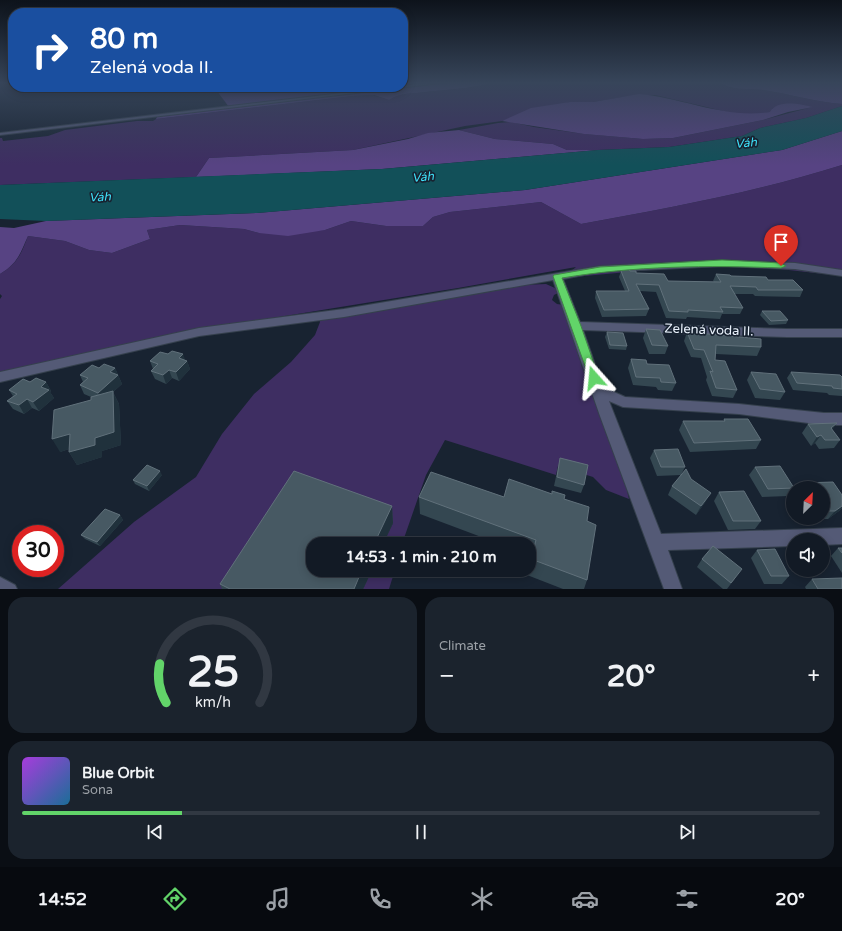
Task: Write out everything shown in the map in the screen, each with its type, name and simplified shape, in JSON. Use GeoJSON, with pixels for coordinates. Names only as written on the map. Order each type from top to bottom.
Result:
{"type":"FeatureCollection","features":[{"type":"Feature","properties":{"kind":"street"},"geometry":{"type":"LineString","coordinates":[[0,377],[199,332],[344,313],[600,269],[722,263],[795,266],[842,273]]}},
{"type":"Feature","properties":{"kind":"street"},"geometry":{"type":"LineString","coordinates":[[557,276],[598,390],[657,542],[673,589]]}},
{"type":"Feature","properties":{"kind":"street","name":"Zelená voda II."},"geometry":{"type":"LineString","coordinates":[[576,326],[787,333],[842,333]]}},
{"type":"Feature","properties":{"kind":"street"},"geometry":{"type":"LineString","coordinates":[[598,390],[623,402],[739,409],[824,419],[842,419]]}},
{"type":"Feature","properties":{"kind":"street"},"geometry":{"type":"LineString","coordinates":[[607,413],[623,402]]}},
{"type":"Feature","properties":{"kind":"street"},"geometry":{"type":"LineString","coordinates":[[657,542],[842,536]]}},
{"type":"Feature","properties":{"kind":"lane"},"geometry":{"type":"LineString","coordinates":[[0,134],[211,109]]}},
{"type":"Feature","properties":{"kind":"lane"},"geometry":{"type":"LineString","coordinates":[[0,583],[11,589]]}},
{"type":"Feature","properties":{"kind":"shaded area"},"geometry":{"type":"Polygon","coordinates":[[[207,109],[237,109],[156,119],[158,115],[207,109]]]}},
{"type":"Feature","properties":{"kind":"shaded area"},"geometry":{"type":"Polygon","coordinates":[[[237,109],[543,109],[502,121],[465,126],[353,150],[209,158],[196,177],[0,185],[0,138],[2,138],[3,141],[48,136],[65,130],[137,121],[153,121],[156,119],[237,109]]]}},
{"type":"Feature","properties":{"kind":"shaded area"},"geometry":{"type":"Polygon","coordinates":[[[528,109],[718,109],[737,113],[753,113],[770,112],[772,109],[801,109],[763,120],[673,138],[643,139],[584,134],[502,121],[528,109]]]}},
{"type":"Feature","properties":{"kind":"shaded area"},"geometry":{"type":"Polygon","coordinates":[[[717,109],[772,109],[771,112],[759,114],[736,114],[717,109]]]}},
{"type":"Feature","properties":{"kind":"shaded area"},"geometry":{"type":"Polygon","coordinates":[[[803,109],[832,109],[806,118],[760,128],[742,136],[669,147],[567,150],[553,144],[495,139],[459,130],[511,122],[534,127],[585,134],[643,139],[673,138],[763,120],[803,109]]]}},
{"type":"Feature","properties":{"kind":"shaded area"},"geometry":{"type":"Polygon","coordinates":[[[459,130],[495,139],[553,144],[567,150],[598,150],[382,169],[196,177],[209,158],[353,150],[408,139],[428,133],[459,130]]]}},
{"type":"Feature","properties":{"kind":"shaded area"},"geometry":{"type":"Polygon","coordinates":[[[842,131],[842,165],[810,175],[745,191],[581,224],[541,202],[450,212],[433,217],[423,226],[386,226],[351,221],[325,230],[288,236],[259,233],[244,229],[180,225],[147,230],[150,239],[112,253],[89,250],[65,241],[28,236],[15,262],[0,274],[0,227],[14,228],[46,221],[257,213],[525,190],[782,150],[842,131]]]}},
{"type":"Feature","properties":{"kind":"shaded area"},"geometry":{"type":"Polygon","coordinates":[[[842,165],[842,276],[752,266],[660,269],[563,278],[576,267],[458,288],[241,323],[0,373],[0,299],[2,296],[0,294],[0,274],[11,266],[18,258],[28,236],[65,241],[89,250],[112,253],[150,239],[147,230],[180,225],[244,229],[259,233],[325,230],[351,221],[386,226],[423,226],[433,217],[450,212],[541,202],[581,224],[745,191],[810,175],[842,165]]]}},
{"type":"Feature","properties":{"kind":"shaded area"},"geometry":{"type":"Polygon","coordinates":[[[546,284],[557,289],[558,293],[554,295],[552,300],[557,304],[564,305],[582,367],[602,410],[623,473],[629,499],[606,490],[593,477],[558,466],[556,475],[445,440],[426,475],[404,537],[386,537],[393,523],[298,488],[234,589],[58,589],[134,522],[196,477],[222,434],[254,394],[291,362],[315,335],[320,322],[319,319],[521,285],[546,284]]]}},
{"type":"Feature","properties":{"kind":"shaded area"},"geometry":{"type":"Polygon","coordinates":[[[369,577],[393,577],[389,589],[363,589],[369,577]]]}},
{"type":"Feature","properties":{"kind":"water","name":"Váh"},"geometry":{"type":"Polygon","coordinates":[[[832,109],[842,109],[842,131],[782,150],[525,190],[257,213],[46,221],[0,219],[0,185],[382,169],[598,150],[669,147],[742,136],[760,128],[806,118],[832,109]]]}},
{"type":"Feature","properties":{"kind":"building"},"geometry":{"type":"Polygon","coordinates":[[[628,268],[630,271],[636,271],[636,273],[664,274],[668,281],[721,282],[716,274],[766,277],[768,280],[793,280],[803,290],[758,290],[756,287],[730,286],[743,308],[720,307],[723,312],[688,310],[688,312],[669,311],[659,285],[636,284],[649,309],[604,310],[596,291],[629,291],[621,271],[628,268]]]}},
{"type":"Feature","properties":{"kind":"building"},"geometry":{"type":"Polygon","coordinates":[[[762,311],[780,311],[788,320],[771,321],[762,311]]]}},
{"type":"Feature","properties":{"kind":"building"},"geometry":{"type":"Polygon","coordinates":[[[646,329],[660,330],[668,346],[652,345],[646,329]]]}},
{"type":"Feature","properties":{"kind":"building"},"geometry":{"type":"Polygon","coordinates":[[[607,332],[623,333],[627,346],[610,345],[607,332]]]}},
{"type":"Feature","properties":{"kind":"building"},"geometry":{"type":"Polygon","coordinates":[[[687,332],[761,339],[761,347],[716,345],[715,360],[725,361],[737,390],[716,388],[710,371],[713,372],[704,350],[694,349],[687,332]]]}},
{"type":"Feature","properties":{"kind":"building"},"geometry":{"type":"Polygon","coordinates":[[[172,351],[183,354],[179,358],[187,361],[176,372],[169,370],[163,375],[151,371],[158,364],[150,361],[160,352],[168,354],[172,351]]]}},
{"type":"Feature","properties":{"kind":"building"},"geometry":{"type":"Polygon","coordinates":[[[631,359],[646,360],[647,364],[669,365],[676,383],[661,382],[660,378],[636,377],[631,359]]]}},
{"type":"Feature","properties":{"kind":"building"},"geometry":{"type":"Polygon","coordinates":[[[104,364],[115,368],[110,372],[118,375],[98,393],[80,385],[88,378],[80,375],[92,365],[99,368],[104,364]]]}},
{"type":"Feature","properties":{"kind":"building"},"geometry":{"type":"Polygon","coordinates":[[[751,372],[776,374],[785,392],[760,389],[751,372]]]}},
{"type":"Feature","properties":{"kind":"building"},"geometry":{"type":"Polygon","coordinates":[[[791,372],[840,375],[842,377],[842,389],[833,388],[832,386],[797,383],[791,372]]]}},
{"type":"Feature","properties":{"kind":"building"},"geometry":{"type":"Polygon","coordinates":[[[36,378],[46,382],[41,387],[49,390],[33,402],[27,399],[19,405],[7,401],[17,394],[9,390],[23,379],[30,382],[36,378]]]}},
{"type":"Feature","properties":{"kind":"building"},"geometry":{"type":"Polygon","coordinates":[[[113,391],[114,432],[95,438],[95,445],[69,452],[70,434],[52,439],[54,410],[91,400],[91,397],[113,391]]]}},
{"type":"Feature","properties":{"kind":"building"},"geometry":{"type":"Polygon","coordinates":[[[724,419],[748,419],[761,440],[694,443],[683,421],[725,421],[724,419]]]}},
{"type":"Feature","properties":{"kind":"building"},"geometry":{"type":"Polygon","coordinates":[[[837,423],[831,428],[840,440],[825,440],[821,435],[817,437],[808,424],[837,423]]]}},
{"type":"Feature","properties":{"kind":"building"},"geometry":{"type":"Polygon","coordinates":[[[678,449],[685,467],[661,467],[654,450],[678,449]]]}},
{"type":"Feature","properties":{"kind":"building"},"geometry":{"type":"Polygon","coordinates":[[[560,458],[588,465],[584,485],[557,477],[560,458]]]}},
{"type":"Feature","properties":{"kind":"building"},"geometry":{"type":"Polygon","coordinates":[[[147,465],[160,471],[147,486],[133,480],[147,465]]]}},
{"type":"Feature","properties":{"kind":"building"},"geometry":{"type":"Polygon","coordinates":[[[780,466],[790,481],[786,481],[786,488],[768,489],[755,467],[780,466]]]}},
{"type":"Feature","properties":{"kind":"building"},"geometry":{"type":"Polygon","coordinates":[[[686,469],[691,479],[711,493],[701,506],[672,486],[686,469]]]}},
{"type":"Feature","properties":{"kind":"building"},"geometry":{"type":"Polygon","coordinates":[[[294,471],[392,506],[377,537],[306,537],[306,577],[359,577],[354,589],[230,589],[220,584],[294,471]]]}},
{"type":"Feature","properties":{"kind":"building"},"geometry":{"type":"Polygon","coordinates":[[[431,472],[504,497],[509,479],[552,494],[552,491],[565,495],[564,499],[589,507],[587,521],[596,525],[587,580],[536,561],[536,537],[528,537],[419,497],[431,472]]]}},
{"type":"Feature","properties":{"kind":"building"},"geometry":{"type":"Polygon","coordinates":[[[830,482],[833,482],[842,495],[842,506],[835,511],[830,511],[830,482]]]}},
{"type":"Feature","properties":{"kind":"building"},"geometry":{"type":"Polygon","coordinates":[[[744,491],[761,521],[733,521],[719,492],[744,491]]]}},
{"type":"Feature","properties":{"kind":"building"},"geometry":{"type":"Polygon","coordinates":[[[105,509],[120,515],[97,542],[81,535],[105,509]]]}},
{"type":"Feature","properties":{"kind":"building"},"geometry":{"type":"Polygon","coordinates":[[[713,546],[742,569],[731,583],[702,559],[713,546]]]}},
{"type":"Feature","properties":{"kind":"building"},"geometry":{"type":"Polygon","coordinates":[[[775,549],[786,570],[786,576],[771,576],[757,550],[775,549]]]}},
{"type":"Feature","properties":{"kind":"building"},"geometry":{"type":"Polygon","coordinates":[[[842,578],[842,589],[818,589],[812,579],[842,578]]]}},
{"type":"Feature","properties":{"kind":"route"},"geometry":{"type":"LineString","coordinates":[[594,378],[557,276],[600,269],[722,263],[781,266]]}}]}
